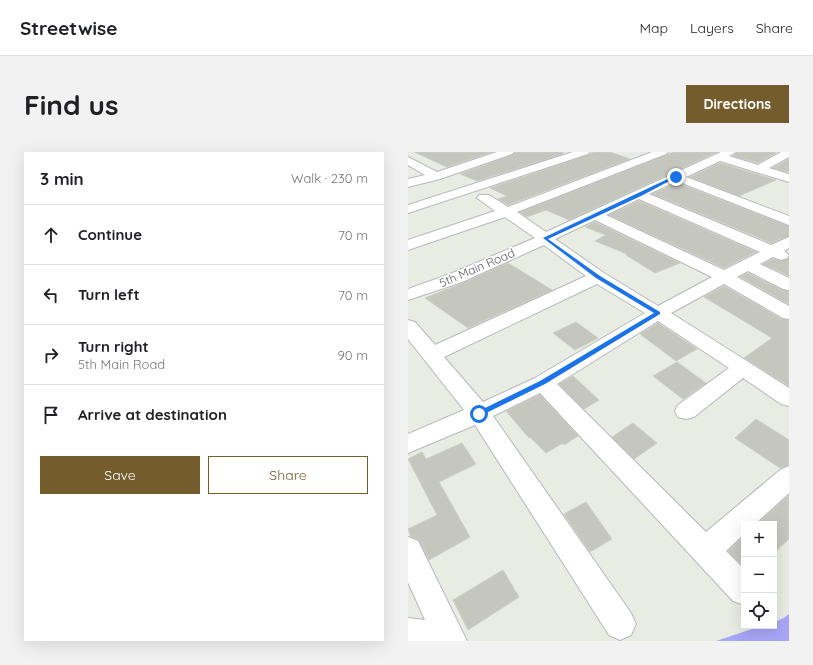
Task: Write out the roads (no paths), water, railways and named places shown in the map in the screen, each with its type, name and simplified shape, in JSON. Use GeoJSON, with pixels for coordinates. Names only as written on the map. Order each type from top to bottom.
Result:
{"type":"FeatureCollection","features":[{"type":"Feature","properties":{"kind":"street"},"geometry":{"type":"LineString","coordinates":[[408,209],[584,152]]}},
{"type":"Feature","properties":{"kind":"street"},"geometry":{"type":"LineString","coordinates":[[637,152],[659,157]]}},
{"type":"Feature","properties":{"kind":"street"},"geometry":{"type":"LineString","coordinates":[[759,169],[789,152]]}},
{"type":"Feature","properties":{"kind":"street"},"geometry":{"type":"LineString","coordinates":[[408,159],[419,154]]}},
{"type":"Feature","properties":{"kind":"street"},"geometry":{"type":"LineString","coordinates":[[724,154],[759,169],[789,178]]}},
{"type":"Feature","properties":{"kind":"street","name":"5th Main Road"},"geometry":{"type":"LineString","coordinates":[[408,295],[456,278],[546,239],[640,195],[677,171],[692,170],[724,154]]}},
{"type":"Feature","properties":{"kind":"street"},"geometry":{"type":"LineString","coordinates":[[408,183],[505,155]]}},
{"type":"Feature","properties":{"kind":"street"},"geometry":{"type":"LineString","coordinates":[[408,245],[506,212],[659,157]]}},
{"type":"Feature","properties":{"kind":"street"},"geometry":{"type":"LineString","coordinates":[[408,159],[436,176]]}},
{"type":"Feature","properties":{"kind":"street"},"geometry":{"type":"LineString","coordinates":[[677,171],[789,221]]}},
{"type":"Feature","properties":{"kind":"street"},"geometry":{"type":"LineString","coordinates":[[640,195],[784,251]]}},
{"type":"Feature","properties":{"kind":"street"},"geometry":{"type":"LineString","coordinates":[[484,198],[518,219],[598,277],[658,313],[789,398]]}},
{"type":"Feature","properties":{"kind":"street"},"geometry":{"type":"LineString","coordinates":[[596,215],[723,276],[789,314]]}},
{"type":"Feature","properties":{"kind":"street"},"geometry":{"type":"LineString","coordinates":[[408,444],[479,414],[542,382],[723,276],[748,264],[784,251]]}},
{"type":"Feature","properties":{"kind":"street"},"geometry":{"type":"LineString","coordinates":[[748,264],[789,285]]}},
{"type":"Feature","properties":{"kind":"street"},"geometry":{"type":"LineString","coordinates":[[431,355],[598,277]]}},
{"type":"Feature","properties":{"kind":"street"},"geometry":{"type":"LineString","coordinates":[[408,326],[479,414],[620,624]]}},
{"type":"Feature","properties":{"kind":"street"},"geometry":{"type":"LineString","coordinates":[[686,411],[743,368]]}},
{"type":"Feature","properties":{"kind":"street"},"geometry":{"type":"LineString","coordinates":[[542,382],[741,587]]}},
{"type":"Feature","properties":{"kind":"street"},"geometry":{"type":"LineString","coordinates":[[705,550],[789,477]]}},
{"type":"Feature","properties":{"kind":"street"},"geometry":{"type":"LineString","coordinates":[[408,550],[451,640]]}},
{"type":"Feature","properties":{"kind":"street"},"geometry":{"type":"LineString","coordinates":[[408,634],[451,640]]}}]}
